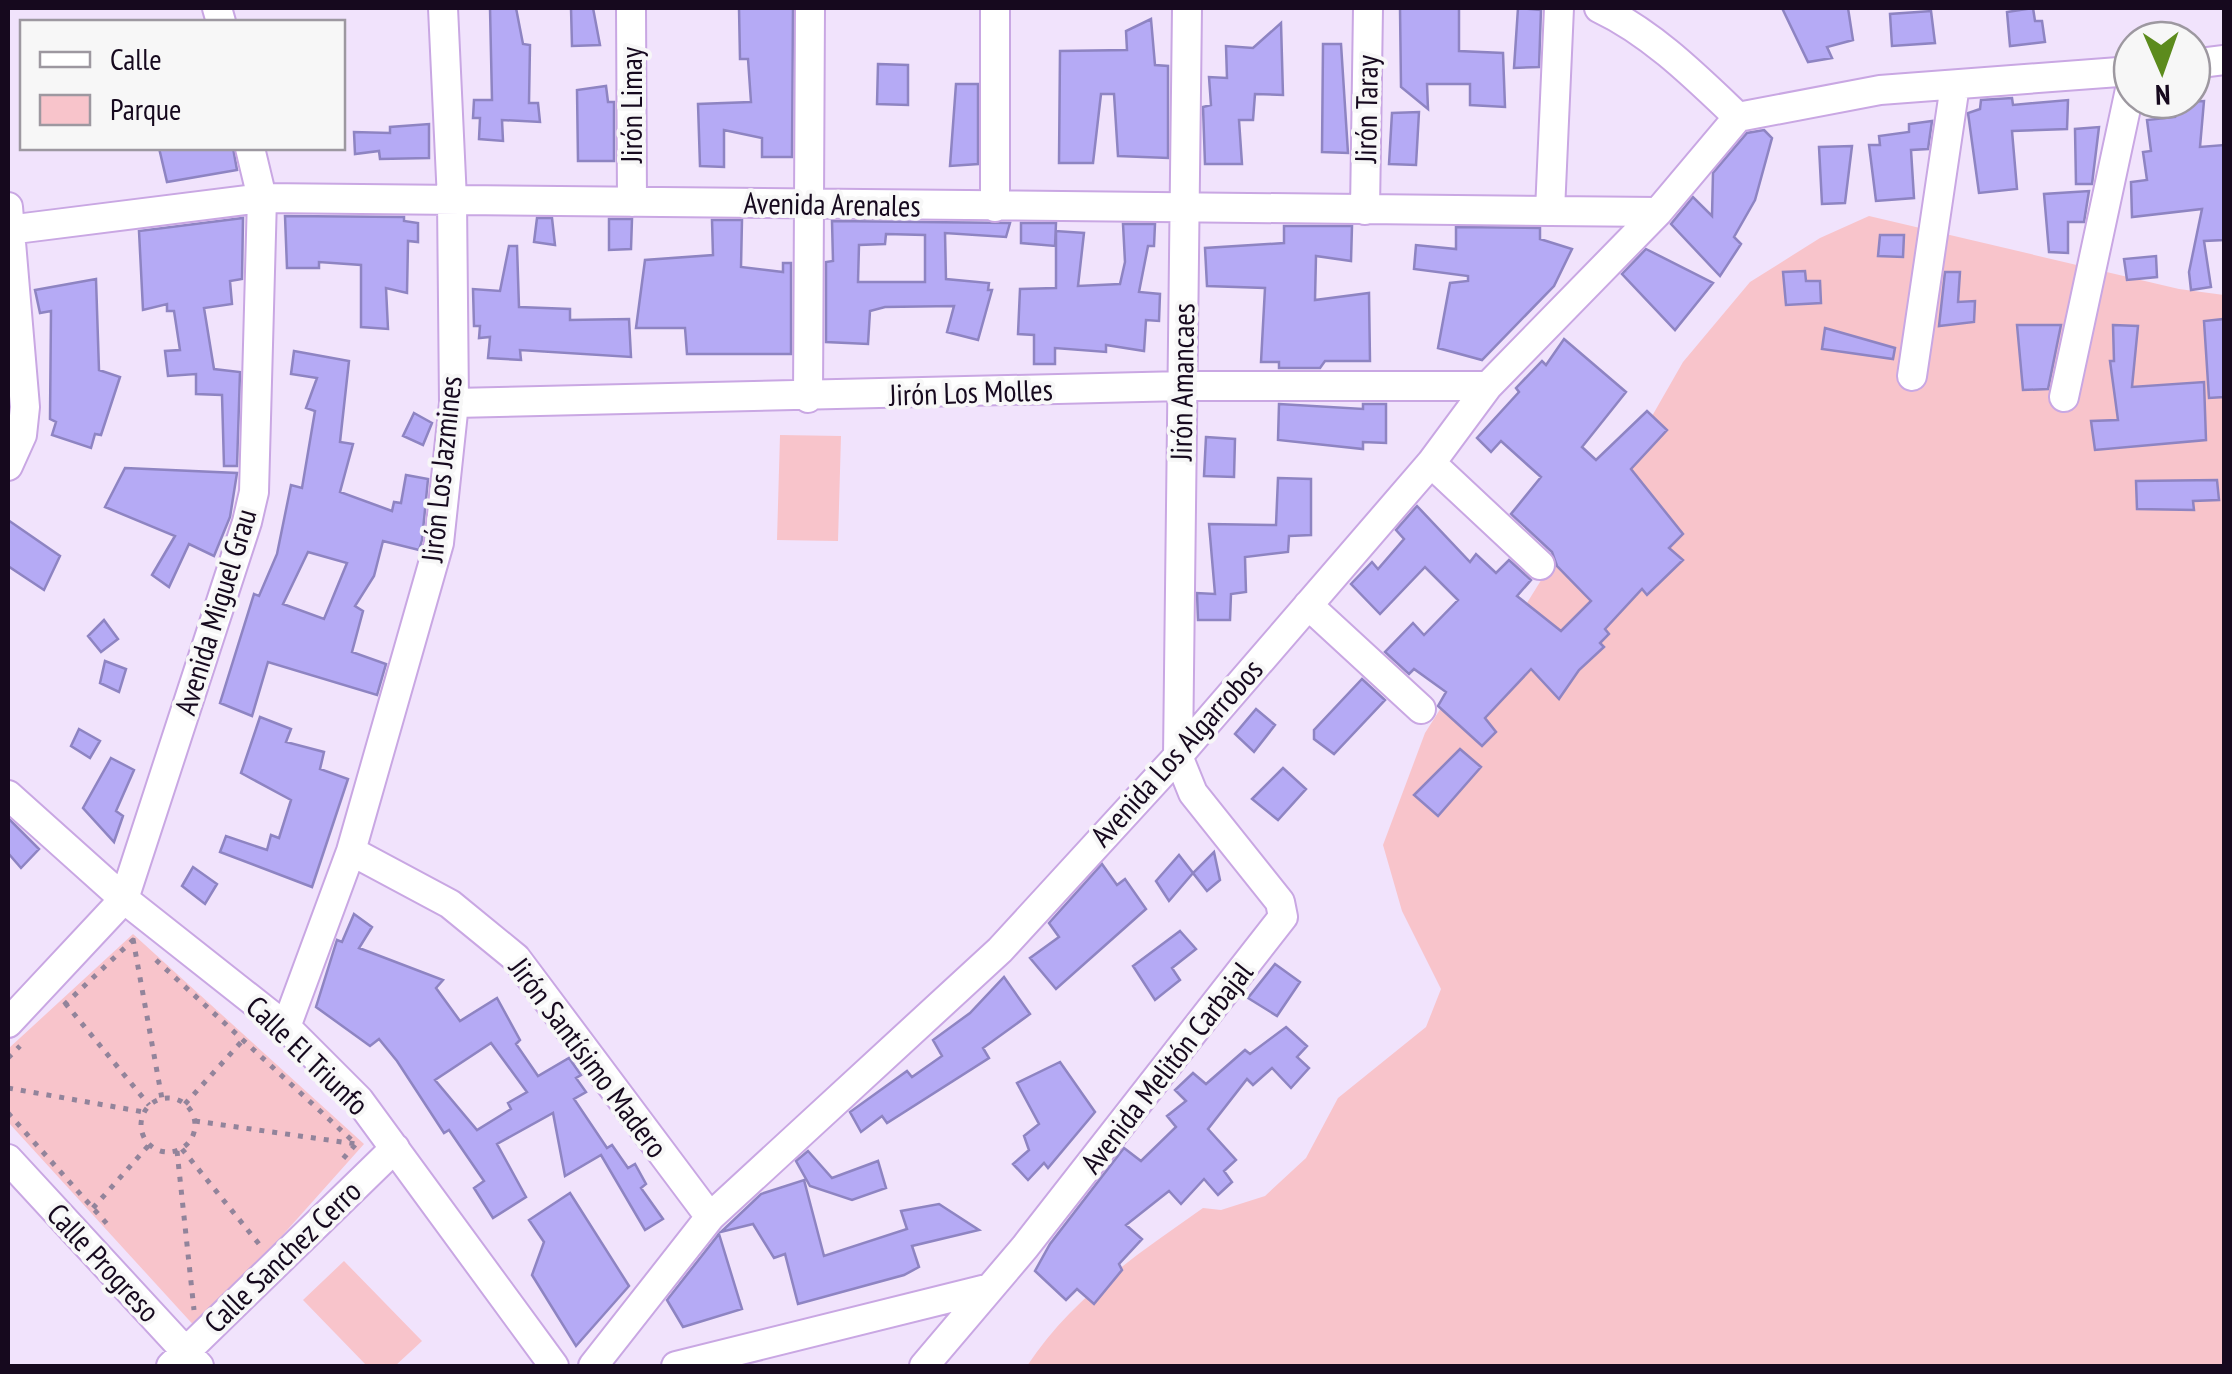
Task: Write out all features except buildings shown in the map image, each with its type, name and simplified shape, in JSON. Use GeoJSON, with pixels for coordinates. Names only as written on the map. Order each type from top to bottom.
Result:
{"type":"FeatureCollection","features":[{"type":"Feature","properties":{"kind":"street","name":"Jirón Los Jazmines"},"geometry":{"type":"LineString","coordinates":[[286,1028],[352,851],[439,543],[454,403],[452,200],[444,8]]}},
{"type":"Feature","properties":{"kind":"street","name":"Jirón Limay"},"geometry":{"type":"LineString","coordinates":[[631,8],[632,202]]}},
{"type":"Feature","properties":{"kind":"street"},"geometry":{"type":"LineString","coordinates":[[808,398],[810,8]]}},
{"type":"Feature","properties":{"kind":"street"},"geometry":{"type":"LineString","coordinates":[[995,8],[995,206]]}},
{"type":"Feature","properties":{"kind":"street","name":"Jirón Amancaes"},"geometry":{"type":"LineString","coordinates":[[1178,756],[1186,8]]}},
{"type":"Feature","properties":{"kind":"street","name":"Jirón Taray"},"geometry":{"type":"LineString","coordinates":[[1366,210],[1368,8]]}},
{"type":"Feature","properties":{"kind":"street"},"geometry":{"type":"LineString","coordinates":[[1550,212],[1558,8]]}},
{"type":"Feature","properties":{"kind":"street"},"geometry":{"type":"LineString","coordinates":[[1599,8],[1620,18],[1684,67],[1738,117],[1880,90],[2112,73]]}},
{"type":"Feature","properties":{"kind":"street"},"geometry":{"type":"LineString","coordinates":[[1912,376],[1955,85]]}},
{"type":"Feature","properties":{"kind":"street","name":"Avenida Los Algarrobos"},"geometry":{"type":"LineString","coordinates":[[593,1366],[710,1217],[1000,950],[1178,756],[1431,463],[1488,386],[1658,212],[1738,117]]}},
{"type":"Feature","properties":{"kind":"street"},"geometry":{"type":"LineString","coordinates":[[2064,397],[2123,120]]}},
{"type":"Feature","properties":{"kind":"street","name":"Avenida Miguel Grau"},"geometry":{"type":"LineString","coordinates":[[15,1034],[124,900],[254,492],[262,198],[250,150]]}},
{"type":"Feature","properties":{"kind":"street","name":"Avenida Arenales"},"geometry":{"type":"LineString","coordinates":[[8,222],[262,198],[1658,212]]}},
{"type":"Feature","properties":{"kind":"street"},"geometry":{"type":"LineString","coordinates":[[8,222],[25,407],[22,435],[8,466]]}},
{"type":"Feature","properties":{"kind":"street","name":"Jirón Los Molles"},"geometry":{"type":"LineString","coordinates":[[454,403],[808,398],[1184,386],[1488,386]]}},
{"type":"Feature","properties":{"kind":"street"},"geometry":{"type":"LineString","coordinates":[[1431,463],[1540,564]]}},
{"type":"Feature","properties":{"kind":"street"},"geometry":{"type":"LineString","coordinates":[[1308,605],[1421,708]]}},
{"type":"Feature","properties":{"kind":"street","name":"Avenida Melitón Carbajal"},"geometry":{"type":"LineString","coordinates":[[924,1366],[1283,917],[1280,902],[1193,793],[1178,756]]}},
{"type":"Feature","properties":{"kind":"street","name":"Calle El Triunfo"},"geometry":{"type":"LineString","coordinates":[[8,795],[124,900],[286,1028],[358,1100],[554,1366]]}},
{"type":"Feature","properties":{"kind":"street","name":"Jirón Santísimo Madero"},"geometry":{"type":"LineString","coordinates":[[352,851],[450,904],[516,958],[710,1217]]}},
{"type":"Feature","properties":{"kind":"street","name":"Calle Sanchez Cerro"},"geometry":{"type":"LineString","coordinates":[[185,1361],[395,1148]]}},
{"type":"Feature","properties":{"kind":"street","name":"Calle Progreso"},"geometry":{"type":"LineString","coordinates":[[8,1159],[185,1361]]}},
{"type":"Feature","properties":{"kind":"street"},"geometry":{"type":"LineString","coordinates":[[676,1366],[990,1288]]}},
{"type":"Feature","properties":{"kind":"path"},"geometry":{"type":"LineString","coordinates":[[124,900],[162,1098]]}},
{"type":"Feature","properties":{"kind":"path"},"geometry":{"type":"LineString","coordinates":[[51,1017],[134,940]]}},
{"type":"Feature","properties":{"kind":"path"},"geometry":{"type":"LineString","coordinates":[[134,940],[356,1144]]}},
{"type":"Feature","properties":{"kind":"path"},"geometry":{"type":"LineString","coordinates":[[66,1004],[149,1105]]}},
{"type":"Feature","properties":{"kind":"path"},"geometry":{"type":"LineString","coordinates":[[8,1058],[15,1034]]}},
{"type":"Feature","properties":{"kind":"path"},"geometry":{"type":"LineString","coordinates":[[186,1104],[243,1040]]}},
{"type":"Feature","properties":{"kind":"path"},"geometry":{"type":"LineString","coordinates":[[8,1088],[144,1112]]}},
{"type":"Feature","properties":{"kind":"path"},"geometry":{"type":"LineString","coordinates":[[162,1098],[186,1104],[195,1121],[194,1135],[180,1150],[165,1152],[149,1145],[141,1129],[149,1105],[162,1098]]}},
{"type":"Feature","properties":{"kind":"path"},"geometry":{"type":"LineString","coordinates":[[8,1113],[118,1237]]}},
{"type":"Feature","properties":{"kind":"path"},"geometry":{"type":"LineString","coordinates":[[195,1121],[356,1144]]}},
{"type":"Feature","properties":{"kind":"path"},"geometry":{"type":"LineString","coordinates":[[333,1170],[356,1144]]}},
{"type":"Feature","properties":{"kind":"path"},"geometry":{"type":"LineString","coordinates":[[93,1208],[149,1145]]}},
{"type":"Feature","properties":{"kind":"path"},"geometry":{"type":"LineString","coordinates":[[180,1150],[263,1249],[274,1236]]}},
{"type":"Feature","properties":{"kind":"path"},"geometry":{"type":"LineString","coordinates":[[180,1150],[196,1324],[183,1309]]}},
{"type":"Feature","properties":{"kind":"green space"},"geometry":{"type":"Polygon","coordinates":[[[1869,216],[2179,289],[2224,295],[2224,1366],[1027,1366],[1085,1298],[1203,1208],[1221,1210],[1265,1196],[1306,1158],[1338,1098],[1426,1027],[1441,989],[1402,911],[1383,845],[1425,733],[1474,656],[1517,619],[1553,561],[1601,520],[1624,465],[1683,362],[1750,282],[1820,238],[1869,216]]]}},
{"type":"Feature","properties":{"kind":"green space"},"geometry":{"type":"Polygon","coordinates":[[[780,435],[841,436],[838,541],[777,540],[780,435]]]}},
{"type":"Feature","properties":{"kind":"green space"},"geometry":{"type":"Polygon","coordinates":[[[133,934],[364,1144],[198,1330],[8,1122],[8,1049],[133,934]]]}},
{"type":"Feature","properties":{"kind":"green space"},"geometry":{"type":"Polygon","coordinates":[[[344,1261],[422,1341],[395,1366],[367,1366],[303,1300],[344,1261]]]}}]}
